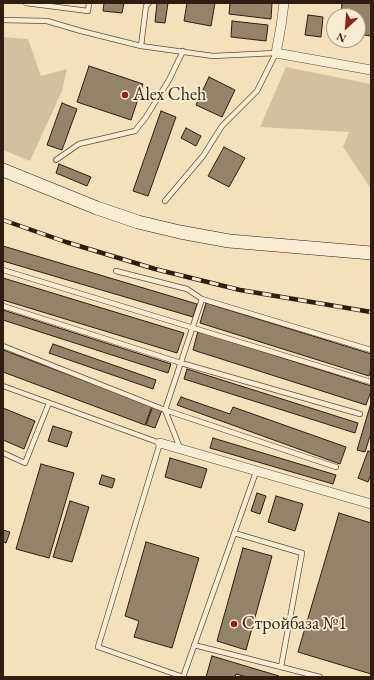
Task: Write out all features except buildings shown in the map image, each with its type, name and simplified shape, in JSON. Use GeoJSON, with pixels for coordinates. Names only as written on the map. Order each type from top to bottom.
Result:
{"type":"FeatureCollection","features":[{"type":"Feature","properties":{"kind":"main road"},"geometry":{"type":"LineString","coordinates":[[3,170],[96,208],[131,220],[180,232],[229,241],[371,252]]}},
{"type":"Feature","properties":{"kind":"street"},"geometry":{"type":"LineString","coordinates":[[284,3],[276,52],[371,70]]}},
{"type":"Feature","properties":{"kind":"street"},"geometry":{"type":"LineString","coordinates":[[160,443],[371,504]]}},
{"type":"Feature","properties":{"kind":"lane"},"geometry":{"type":"LineString","coordinates":[[26,3],[88,11],[89,3]]}},
{"type":"Feature","properties":{"kind":"lane"},"geometry":{"type":"LineString","coordinates":[[142,46],[146,6],[149,3]]}},
{"type":"Feature","properties":{"kind":"lane"},"geometry":{"type":"LineString","coordinates":[[3,20],[47,21],[142,46],[213,56],[276,52],[257,91],[222,126],[202,156],[165,201]]}},
{"type":"Feature","properties":{"kind":"lane"},"geometry":{"type":"LineString","coordinates":[[56,160],[79,144],[135,131],[146,117],[169,80],[183,51]]}},
{"type":"Feature","properties":{"kind":"lane"},"geometry":{"type":"LineString","coordinates":[[3,270],[371,382]]}},
{"type":"Feature","properties":{"kind":"lane"},"geometry":{"type":"LineString","coordinates":[[116,270],[187,289],[202,299],[371,350]]}},
{"type":"Feature","properties":{"kind":"lane"},"geometry":{"type":"LineString","coordinates":[[181,450],[165,410],[202,299]]}},
{"type":"Feature","properties":{"kind":"lane"},"geometry":{"type":"LineString","coordinates":[[3,306],[181,363],[360,414]]}},
{"type":"Feature","properties":{"kind":"lane"},"geometry":{"type":"LineString","coordinates":[[3,346],[165,410],[336,467]]}},
{"type":"Feature","properties":{"kind":"lane"},"geometry":{"type":"LineString","coordinates":[[3,386],[160,443],[98,647],[183,677],[256,472]]}},
{"type":"Feature","properties":{"kind":"lane"},"geometry":{"type":"LineString","coordinates":[[3,453],[25,463],[49,403]]}},
{"type":"Feature","properties":{"kind":"lane"},"geometry":{"type":"LineString","coordinates":[[234,533],[302,553],[281,666]]}},
{"type":"Feature","properties":{"kind":"lane"},"geometry":{"type":"LineString","coordinates":[[194,645],[320,677]]}},
{"type":"Feature","properties":{"kind":"shaded area"},"geometry":{"type":"Polygon","coordinates":[[[3,37],[28,39],[41,76],[67,69],[62,91],[30,161],[3,150],[3,37]]]}},
{"type":"Feature","properties":{"kind":"shaded area"},"geometry":{"type":"Polygon","coordinates":[[[286,67],[371,84],[371,189],[343,147],[349,132],[260,127],[286,67]]]}},
{"type":"Feature","properties":{"kind":"railway"},"geometry":{"type":"LineString","coordinates":[[3,220],[66,242],[155,269],[240,290],[371,312]]}},
{"type":"Feature","properties":{"kind":"place","name":"Alex Cheh"},"geometry":{"type":"Point","coordinates":[125,95]}},
{"type":"Feature","properties":{"kind":"place","name":"Стройбаза №1"},"geometry":{"type":"Point","coordinates":[234,624]}}]}
